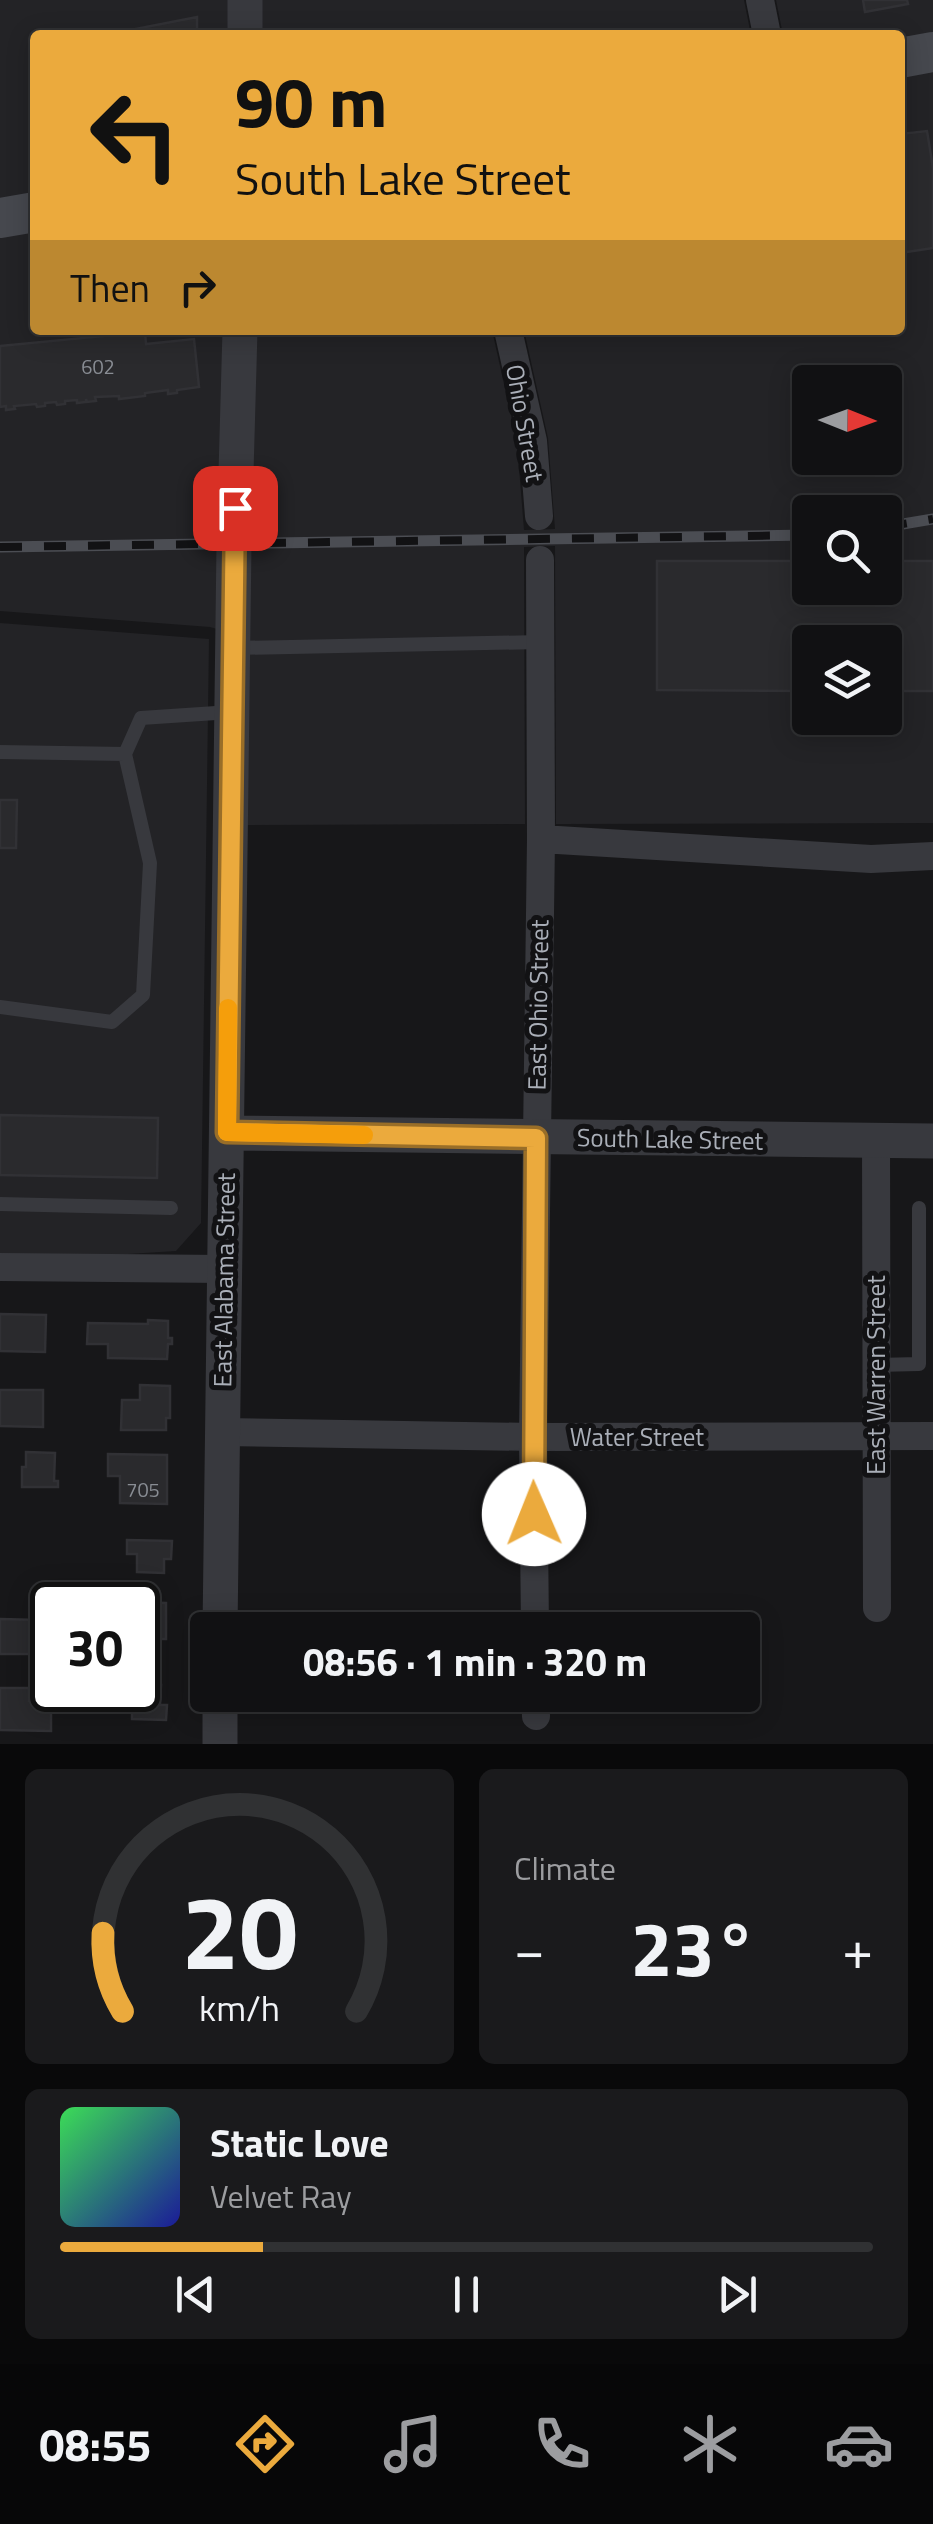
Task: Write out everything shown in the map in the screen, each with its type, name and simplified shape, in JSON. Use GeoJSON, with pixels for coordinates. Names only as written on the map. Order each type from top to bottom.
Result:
{"type":"FeatureCollection","features":[{"type":"Feature","properties":{"kind":"main road"},"geometry":{"type":"LineString","coordinates":[[905,57],[933,52]]}},
{"type":"Feature","properties":{"kind":"main road"},"geometry":{"type":"LineString","coordinates":[[0,218],[30,213]]}},
{"type":"Feature","properties":{"kind":"street"},"geometry":{"type":"LineString","coordinates":[[245,30],[246,0]]}},
{"type":"Feature","properties":{"kind":"street"},"geometry":{"type":"LineString","coordinates":[[760,0],[766,30]]}},
{"type":"Feature","properties":{"kind":"street","name":"East Alabama Street"},"geometry":{"type":"LineString","coordinates":[[220,1612],[240,335]]}},
{"type":"Feature","properties":{"kind":"street","name":"Ohio Street"},"geometry":{"type":"LineString","coordinates":[[509,335],[533,441],[538,516]]}},
{"type":"Feature","properties":{"kind":"street","name":"East Ohio Street"},"geometry":{"type":"LineString","coordinates":[[535,1612],[540,560]]}},
{"type":"Feature","properties":{"kind":"street"},"geometry":{"type":"LineString","coordinates":[[540,840],[871,859],[933,856]]}},
{"type":"Feature","properties":{"kind":"street","name":"South Lake Street"},"geometry":{"type":"LineString","coordinates":[[227,1132],[933,1142]]}},
{"type":"Feature","properties":{"kind":"street","name":"East Warren Street"},"geometry":{"type":"LineString","coordinates":[[876,1141],[878,1608]]}},
{"type":"Feature","properties":{"kind":"street"},"geometry":{"type":"LineString","coordinates":[[0,1267],[225,1269]]}},
{"type":"Feature","properties":{"kind":"street","name":"Water Street"},"geometry":{"type":"LineString","coordinates":[[221,1432],[533,1437],[933,1436]]}},
{"type":"Feature","properties":{"kind":"street"},"geometry":{"type":"LineString","coordinates":[[220,1712],[220,1744]]}},
{"type":"Feature","properties":{"kind":"lane"},"geometry":{"type":"LineString","coordinates":[[233,648],[540,642]]}},
{"type":"Feature","properties":{"kind":"lane"},"geometry":{"type":"LineString","coordinates":[[0,1007],[112,1022],[142,994],[150,864],[125,754],[141,718],[232,712]]}},
{"type":"Feature","properties":{"kind":"lane"},"geometry":{"type":"LineString","coordinates":[[0,752],[125,754]]}},
{"type":"Feature","properties":{"kind":"lane"},"geometry":{"type":"LineString","coordinates":[[0,1204],[171,1208]]}},
{"type":"Feature","properties":{"kind":"lane"},"geometry":{"type":"LineString","coordinates":[[876,1365],[919,1364],[918,1208]]}},
{"type":"Feature","properties":{"kind":"shaded area"},"geometry":{"type":"Polygon","coordinates":[[[0,0],[230,0],[230,30],[30,30],[30,199],[0,204],[0,0]]]}},
{"type":"Feature","properties":{"kind":"shaded area"},"geometry":{"type":"Polygon","coordinates":[[[261,0],[744,0],[750,30],[261,30],[261,0]]]}},
{"type":"Feature","properties":{"kind":"shaded area"},"geometry":{"type":"Polygon","coordinates":[[[776,0],[933,0],[933,38],[905,43],[905,30],[782,30],[776,0]]]}},
{"type":"Feature","properties":{"kind":"shaded area"},"geometry":{"type":"Polygon","coordinates":[[[933,67],[933,823],[556,824],[555,546],[524,547],[525,824],[246,825],[256,335],[493,335],[517,443],[524,530],[555,529],[548,438],[525,335],[905,335],[905,71],[933,67]]]}},
{"type":"Feature","properties":{"kind":"shaded area"},"geometry":{"type":"Polygon","coordinates":[[[30,227],[30,335],[224,335],[217,629],[0,611],[0,232],[30,227]]]}},
{"type":"Feature","properties":{"kind":"shaded area"},"geometry":{"type":"Polygon","coordinates":[[[0,623],[209,639],[201,1223],[176,1251],[0,1254],[0,623]]]}},
{"type":"Feature","properties":{"kind":"building"},"geometry":{"type":"Polygon","coordinates":[[[863,0],[907,0],[908,4],[865,12],[863,0]]]}},
{"type":"Feature","properties":{"kind":"building"},"geometry":{"type":"Polygon","coordinates":[[[197,17],[197,30],[130,30],[197,17]]]}},
{"type":"Feature","properties":{"kind":"building"},"geometry":{"type":"Polygon","coordinates":[[[927,131],[933,168],[933,248],[905,252],[905,133],[927,131]]]}},
{"type":"Feature","properties":{"kind":"building"},"geometry":{"type":"Polygon","coordinates":[[[114,335],[145,335],[146,344],[194,339],[199,387],[177,393],[168,394],[168,390],[119,399],[95,397],[96,401],[14,406],[15,409],[6,410],[6,406],[0,407],[0,346],[114,335]]]}},
{"type":"Feature","properties":{"kind":"building"},"geometry":{"type":"Polygon","coordinates":[[[657,561],[792,561],[792,605],[902,605],[902,561],[933,561],[933,691],[902,691],[902,625],[792,625],[792,691],[657,690],[657,561]]]}},
{"type":"Feature","properties":{"kind":"building"},"geometry":{"type":"Polygon","coordinates":[[[0,800],[17,800],[16,848],[0,848],[0,800]]]}},
{"type":"Feature","properties":{"kind":"building"},"geometry":{"type":"Polygon","coordinates":[[[0,1115],[158,1118],[157,1178],[0,1175],[0,1115]]]}},
{"type":"Feature","properties":{"kind":"building"},"geometry":{"type":"Polygon","coordinates":[[[0,1314],[46,1315],[45,1352],[0,1351],[0,1314]]]}},
{"type":"Feature","properties":{"kind":"building"},"geometry":{"type":"Polygon","coordinates":[[[148,1320],[168,1321],[172,1344],[168,1344],[167,1359],[108,1358],[108,1344],[87,1344],[88,1323],[148,1324],[148,1320]]]}},
{"type":"Feature","properties":{"kind":"building"},"geometry":{"type":"Polygon","coordinates":[[[140,1385],[170,1386],[166,1430],[121,1430],[122,1400],[140,1400],[140,1385]]]}},
{"type":"Feature","properties":{"kind":"building"},"geometry":{"type":"Polygon","coordinates":[[[0,1390],[43,1390],[43,1427],[0,1426],[0,1390]]]}},
{"type":"Feature","properties":{"kind":"building"},"geometry":{"type":"Polygon","coordinates":[[[26,1452],[55,1453],[54,1481],[58,1481],[58,1487],[22,1487],[26,1452]]]}},
{"type":"Feature","properties":{"kind":"building"},"geometry":{"type":"Polygon","coordinates":[[[108,1454],[167,1455],[167,1504],[120,1503],[120,1476],[108,1476],[108,1454]]]}},
{"type":"Feature","properties":{"kind":"building"},"geometry":{"type":"Polygon","coordinates":[[[127,1540],[172,1541],[171,1559],[164,1559],[164,1573],[137,1572],[137,1554],[127,1554],[127,1540]]]}},
{"type":"Feature","properties":{"kind":"building"},"geometry":{"type":"Polygon","coordinates":[[[160,1603],[166,1603],[166,1639],[160,1639],[160,1603]]]}},
{"type":"Feature","properties":{"kind":"building"},"geometry":{"type":"Polygon","coordinates":[[[0,1619],[30,1620],[30,1654],[0,1654],[0,1619]]]}},
{"type":"Feature","properties":{"kind":"building"},"geometry":{"type":"Polygon","coordinates":[[[0,1688],[29,1688],[30,1712],[51,1712],[51,1731],[0,1730],[0,1688]]]}},
{"type":"Feature","properties":{"kind":"building"},"geometry":{"type":"Polygon","coordinates":[[[160,1705],[167,1705],[166,1720],[132,1719],[132,1712],[160,1712],[160,1705]]]}},
{"type":"Feature","properties":{"kind":"railway"},"geometry":{"type":"LineString","coordinates":[[902,524],[933,519]]}},
{"type":"Feature","properties":{"kind":"railway"},"geometry":{"type":"LineString","coordinates":[[0,547],[792,535]]}},
{"type":"Feature","properties":{"kind":"slow traffic"},"geometry":{"type":"LineString","coordinates":[[228,1008],[227,1132],[364,1135]]}},
{"type":"Feature","properties":{"kind":"route"},"geometry":{"type":"LineString","coordinates":[[235,508],[227,1132],[536,1138],[534,1514]]}}]}
